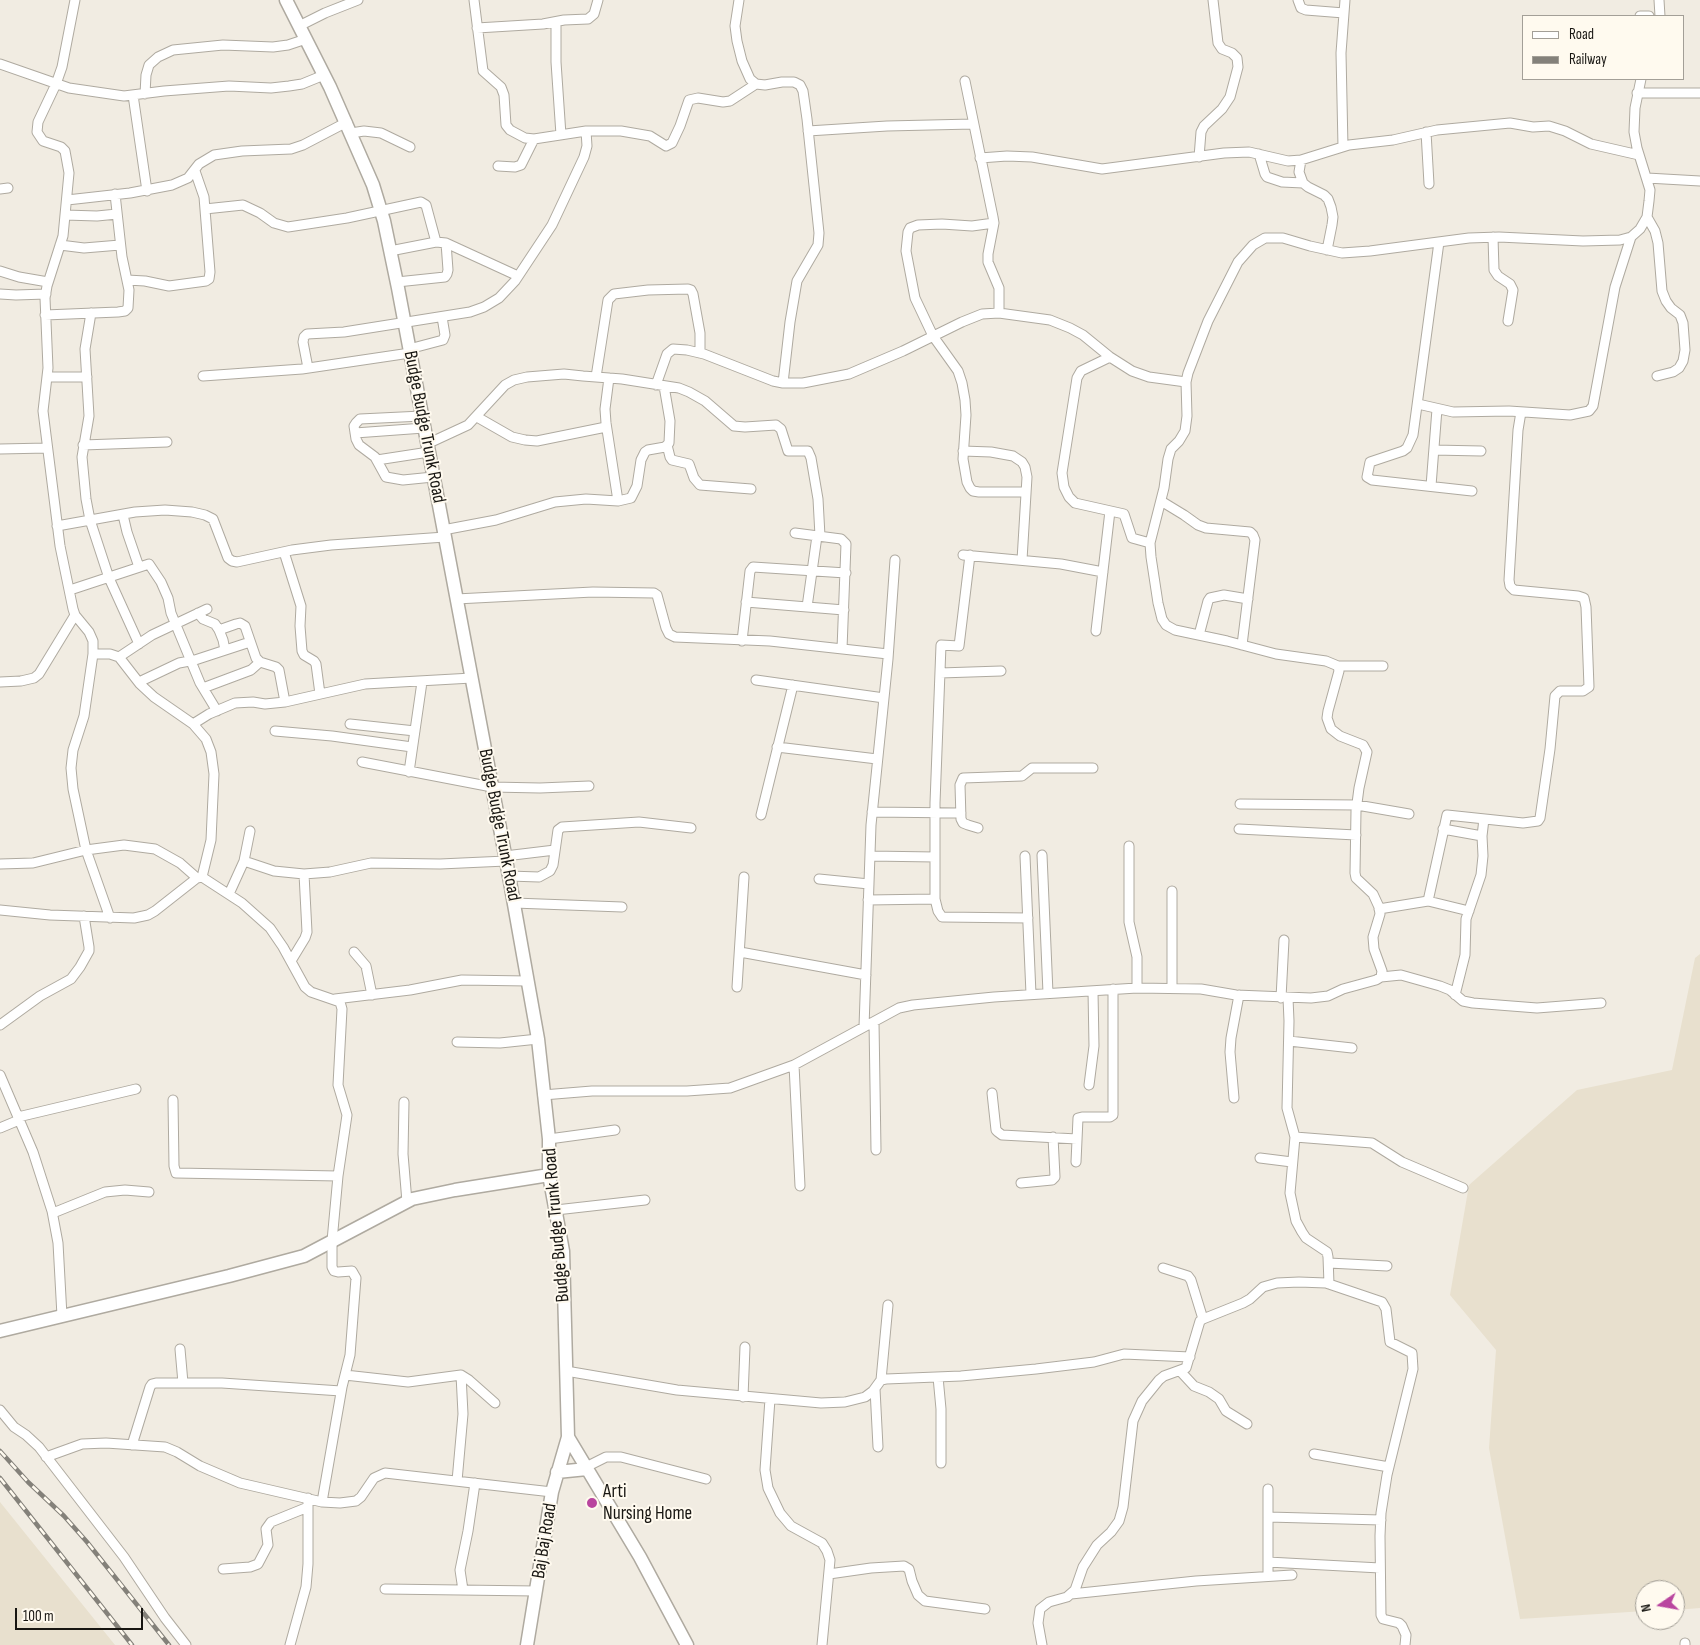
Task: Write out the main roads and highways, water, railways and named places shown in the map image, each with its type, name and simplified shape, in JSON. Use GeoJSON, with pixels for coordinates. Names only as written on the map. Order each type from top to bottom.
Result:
{"type":"FeatureCollection","features":[{"type":"Feature","properties":{"kind":"main road","name":"Budge Budge Trunk Road"},"geometry":{"type":"LineString","coordinates":[[286,0],[349,128],[373,185],[381,210],[397,282],[506,858],[538,1039],[548,1139],[549,1175],[563,1250],[568,1438]]}},
{"type":"Feature","properties":{"kind":"main road"},"geometry":{"type":"LineString","coordinates":[[0,1331],[304,1256],[412,1199],[549,1175]]}},
{"type":"Feature","properties":{"kind":"main road"},"geometry":{"type":"LineString","coordinates":[[568,1438],[640,1557],[687,1645]]}},
{"type":"Feature","properties":{"kind":"main road","name":"Baj Baj Road"},"geometry":{"type":"LineString","coordinates":[[527,1645],[552,1492],[568,1438]]}},
{"type":"Feature","properties":{"kind":"main road"},"geometry":{"type":"LineString","coordinates":[[557,1472],[586,1468]]}},
{"type":"Feature","properties":{"kind":"railway"},"geometry":{"type":"LineString","coordinates":[[0,1451],[87,1542],[169,1645]]}},
{"type":"Feature","properties":{"kind":"railway"},"geometry":{"type":"LineString","coordinates":[[0,1478],[132,1645]]}},
{"type":"Feature","properties":{"kind":"place","name":"Arti Nursing Home"},"geometry":{"type":"Point","coordinates":[592,1503]}}]}
